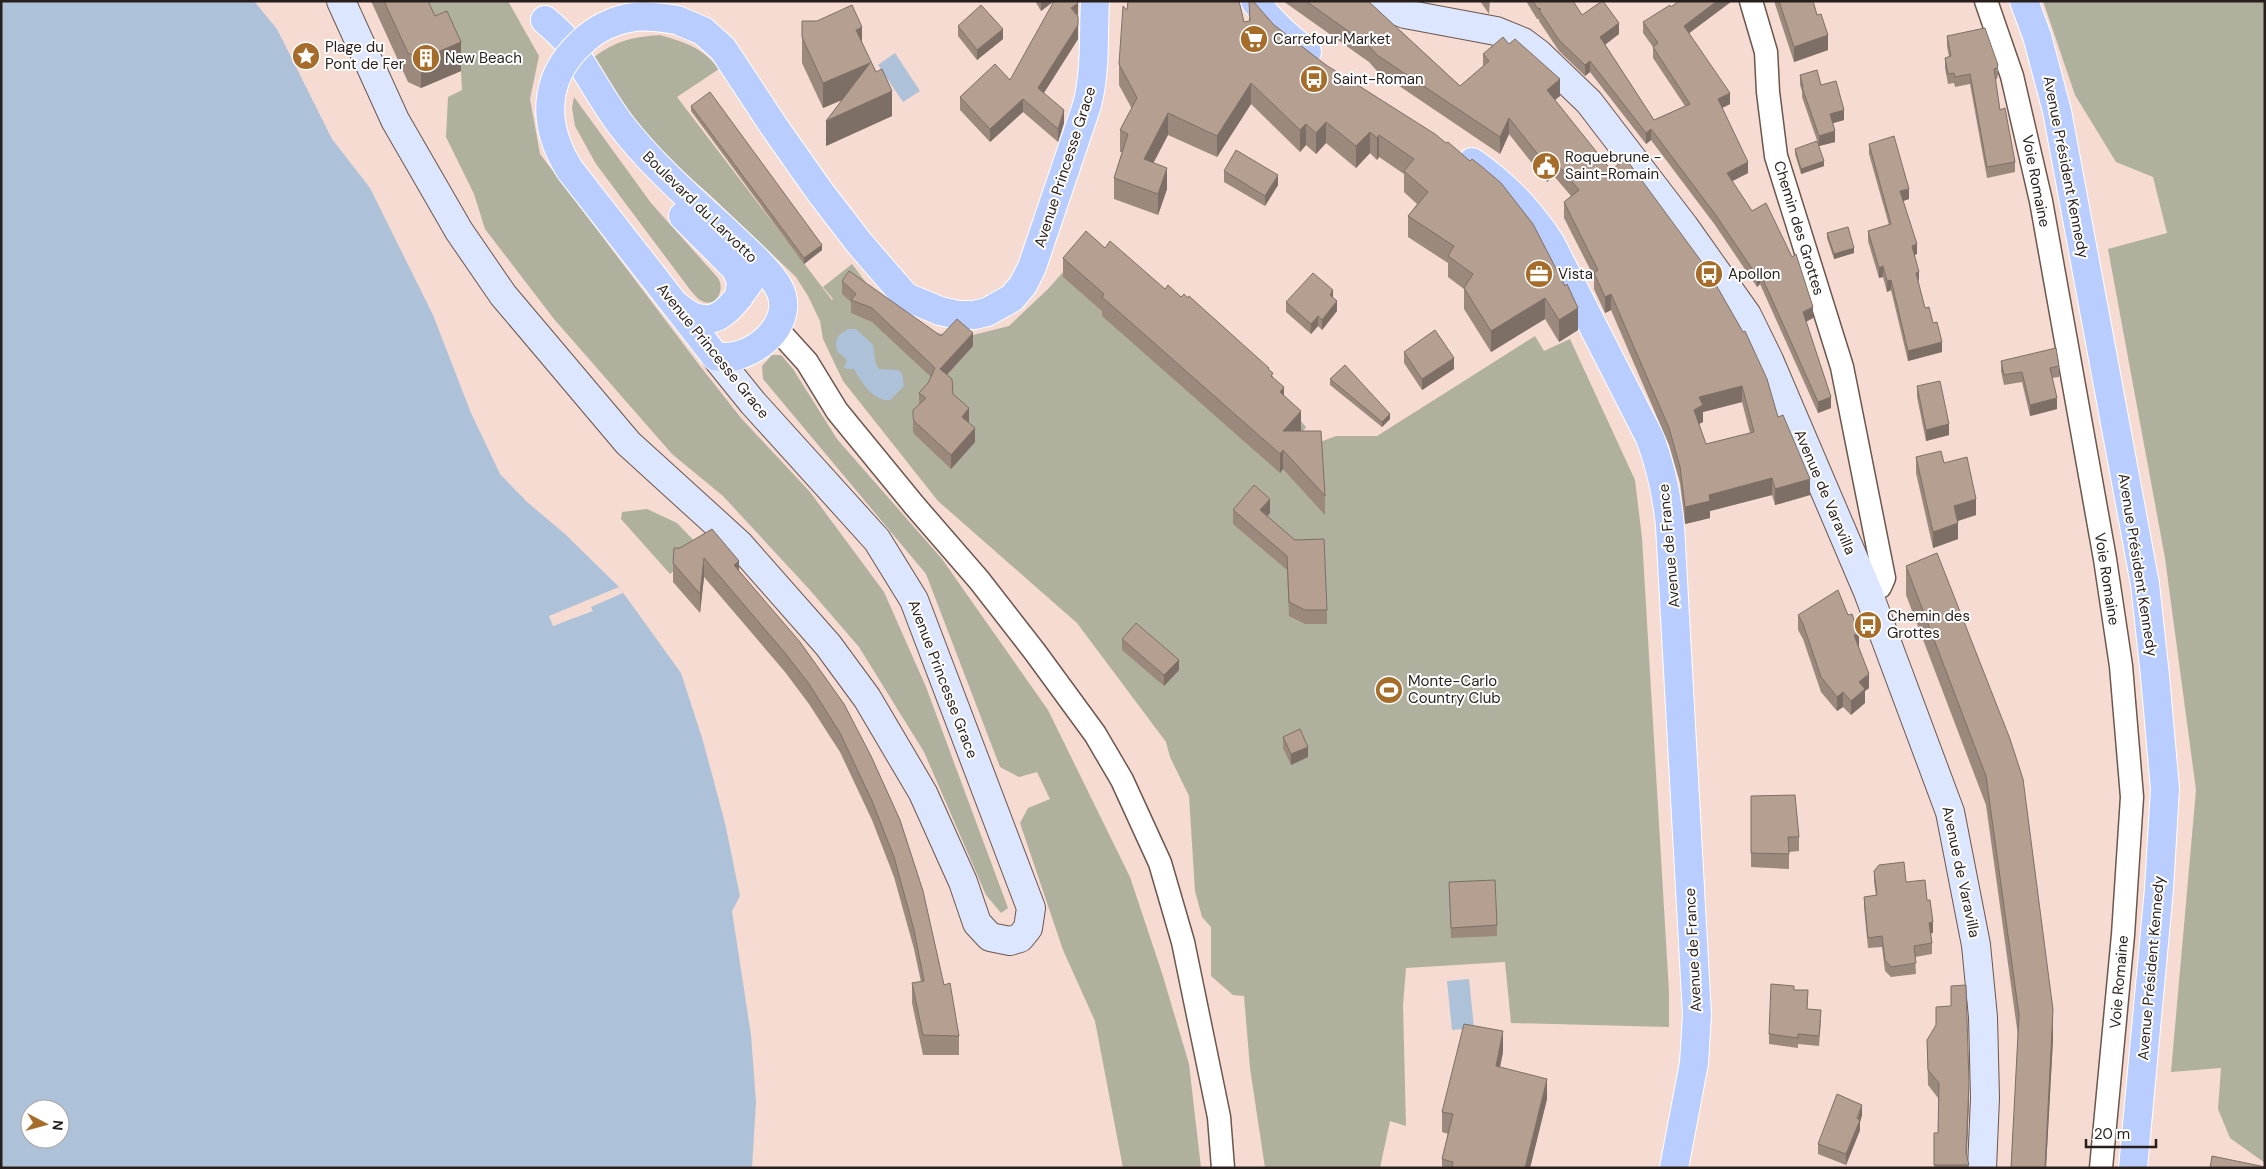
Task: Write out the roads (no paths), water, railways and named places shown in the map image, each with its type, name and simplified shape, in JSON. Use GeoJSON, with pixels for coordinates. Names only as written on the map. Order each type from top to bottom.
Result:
{"type":"FeatureCollection","features":[{"type":"Feature","properties":{"kind":"main road","name":"Avenue Princesse Grace"},"geometry":{"type":"LineString","coordinates":[[715,356],[570,170],[556,142],[550,114],[552,86],[558,71],[567,57],[586,38],[610,24],[635,17],[677,20],[703,31],[723,49],[820,192],[860,244],[906,297],[940,311],[958,315],[974,315],[1000,306],[1012,298],[1023,285],[1032,267],[1087,105],[1092,85],[1095,58],[1095,1]]}},
{"type":"Feature","properties":{"kind":"main road"},"geometry":{"type":"LineString","coordinates":[[1255,1],[1266,16],[1290,39],[1331,69]]}},
{"type":"Feature","properties":{"kind":"main road","name":"Avenue Président Kennedy"},"geometry":{"type":"LineString","coordinates":[[2024,1],[2037,36],[2057,111],[2145,584],[2156,676],[2164,789],[2159,888],[2133,1168]]}},
{"type":"Feature","properties":{"kind":"main road","name":"Boulevard du Larvotto"},"geometry":{"type":"LineString","coordinates":[[540,11],[564,37],[620,124],[650,161],[742,246],[775,282],[784,304],[782,320],[767,338]]}},
{"type":"Feature","properties":{"kind":"main road","name":"Boulevard du Larvotto"},"geometry":{"type":"LineString","coordinates":[[540,11],[551,43],[605,132],[652,187],[736,269],[741,282],[732,305]]}},
{"type":"Feature","properties":{"kind":"main road","name":"Avenue de France"},"geometry":{"type":"LineString","coordinates":[[1450,148],[1491,175],[1506,189],[1530,213],[1550,242],[1650,438],[1660,464],[1666,490],[1671,536],[1697,1015],[1694,1063],[1674,1168]]}},
{"type":"Feature","properties":{"kind":"main road"},"geometry":{"type":"LineString","coordinates":[[767,338],[747,352],[733,357],[715,356],[713,349],[715,334],[732,305],[751,280],[762,278],[775,282]]}},
{"type":"Feature","properties":{"kind":"main road"},"geometry":{"type":"LineString","coordinates":[[671,300],[692,316],[708,319],[732,305]]}},
{"type":"Feature","properties":{"kind":"street","name":"Avenue Princesse Grace"},"geometry":{"type":"LineString","coordinates":[[341,1],[399,128],[459,231],[503,295],[628,443],[739,544],[828,645],[867,698],[923,793],[963,882],[977,922],[990,937],[1010,941],[1020,938],[1028,928],[1030,908],[914,600],[877,540],[754,403],[715,356]]}},
{"type":"Feature","properties":{"kind":"street","name":"Avenue de Varavilla"},"geometry":{"type":"LineString","coordinates":[[1374,1],[1405,14],[1496,31],[1523,42],[1539,54],[1589,102],[1684,226],[1747,315],[1769,360],[1868,592],[1950,812],[1972,926],[1983,1017],[1985,1098],[1982,1168]]}},
{"type":"Feature","properties":{"kind":"street","name":"Chemin des Grottes"},"geometry":{"type":"LineString","coordinates":[[1750,1],[1766,52],[1768,92],[1776,156],[1842,366],[1866,483],[1884,578],[1880,587],[1868,592]]}},
{"type":"Feature","properties":{"kind":"street","name":"Voie Romaine"},"geometry":{"type":"LineString","coordinates":[[1986,1],[2012,76],[2041,200],[2105,559],[2122,676],[2132,797],[2123,935],[2101,1168]]}},
{"type":"Feature","properties":{"kind":"street","name":"Boulevard du Larvotto"},"geometry":{"type":"LineString","coordinates":[[754,403],[746,390],[744,375],[748,361],[767,338]]}},
{"type":"Feature","properties":{"kind":"street"},"geometry":{"type":"LineString","coordinates":[[767,338],[807,362],[837,411],[914,505],[979,580],[1030,645],[1095,734],[1122,780],[1160,863],[1184,942],[1220,1117],[1223,1168]]}},
{"type":"Feature","properties":{"kind":"water"},"geometry":{"type":"Polygon","coordinates":[[[1,1],[254,1],[277,29],[332,139],[370,188],[433,315],[471,413],[500,474],[527,502],[565,534],[619,587],[681,673],[703,741],[725,823],[740,896],[732,911],[751,1035],[756,1102],[752,1168],[1,1168],[1,1]]]}},
{"type":"Feature","properties":{"kind":"water"},"geometry":{"type":"Polygon","coordinates":[[[895,53],[920,91],[903,102],[878,65],[895,53]]]}},
{"type":"Feature","properties":{"kind":"water"},"geometry":{"type":"Polygon","coordinates":[[[848,329],[856,329],[873,345],[876,364],[879,369],[898,370],[902,373],[904,386],[890,400],[884,400],[873,394],[860,380],[854,369],[846,369],[844,367],[847,360],[838,352],[836,341],[848,329]]]}},
{"type":"Feature","properties":{"kind":"water"},"geometry":{"type":"Polygon","coordinates":[[[1469,979],[1474,1028],[1452,1030],[1447,981],[1469,979]]]}},
{"type":"Feature","properties":{"kind":"place","name":"Carrefour Market"},"geometry":{"type":"Point","coordinates":[1254,39]}},
{"type":"Feature","properties":{"kind":"place","name":"Plage du Pont de Fer"},"geometry":{"type":"Point","coordinates":[306,56]}},
{"type":"Feature","properties":{"kind":"place","name":"New Beach"},"geometry":{"type":"Point","coordinates":[426,58]}},
{"type":"Feature","properties":{"kind":"place","name":"Saint-Roman"},"geometry":{"type":"Point","coordinates":[1314,79]}},
{"type":"Feature","properties":{"kind":"place","name":"Roquebrune - Saint-Romain"},"geometry":{"type":"Point","coordinates":[1546,166]}},
{"type":"Feature","properties":{"kind":"place","name":"Vista"},"geometry":{"type":"Point","coordinates":[1539,274]}},
{"type":"Feature","properties":{"kind":"place","name":"Apollon"},"geometry":{"type":"Point","coordinates":[1709,274]}},
{"type":"Feature","properties":{"kind":"place","name":"Chemin des Grottes"},"geometry":{"type":"Point","coordinates":[1868,625]}},
{"type":"Feature","properties":{"kind":"place","name":"Monte-Carlo Country Club"},"geometry":{"type":"Point","coordinates":[1389,690]}}]}
